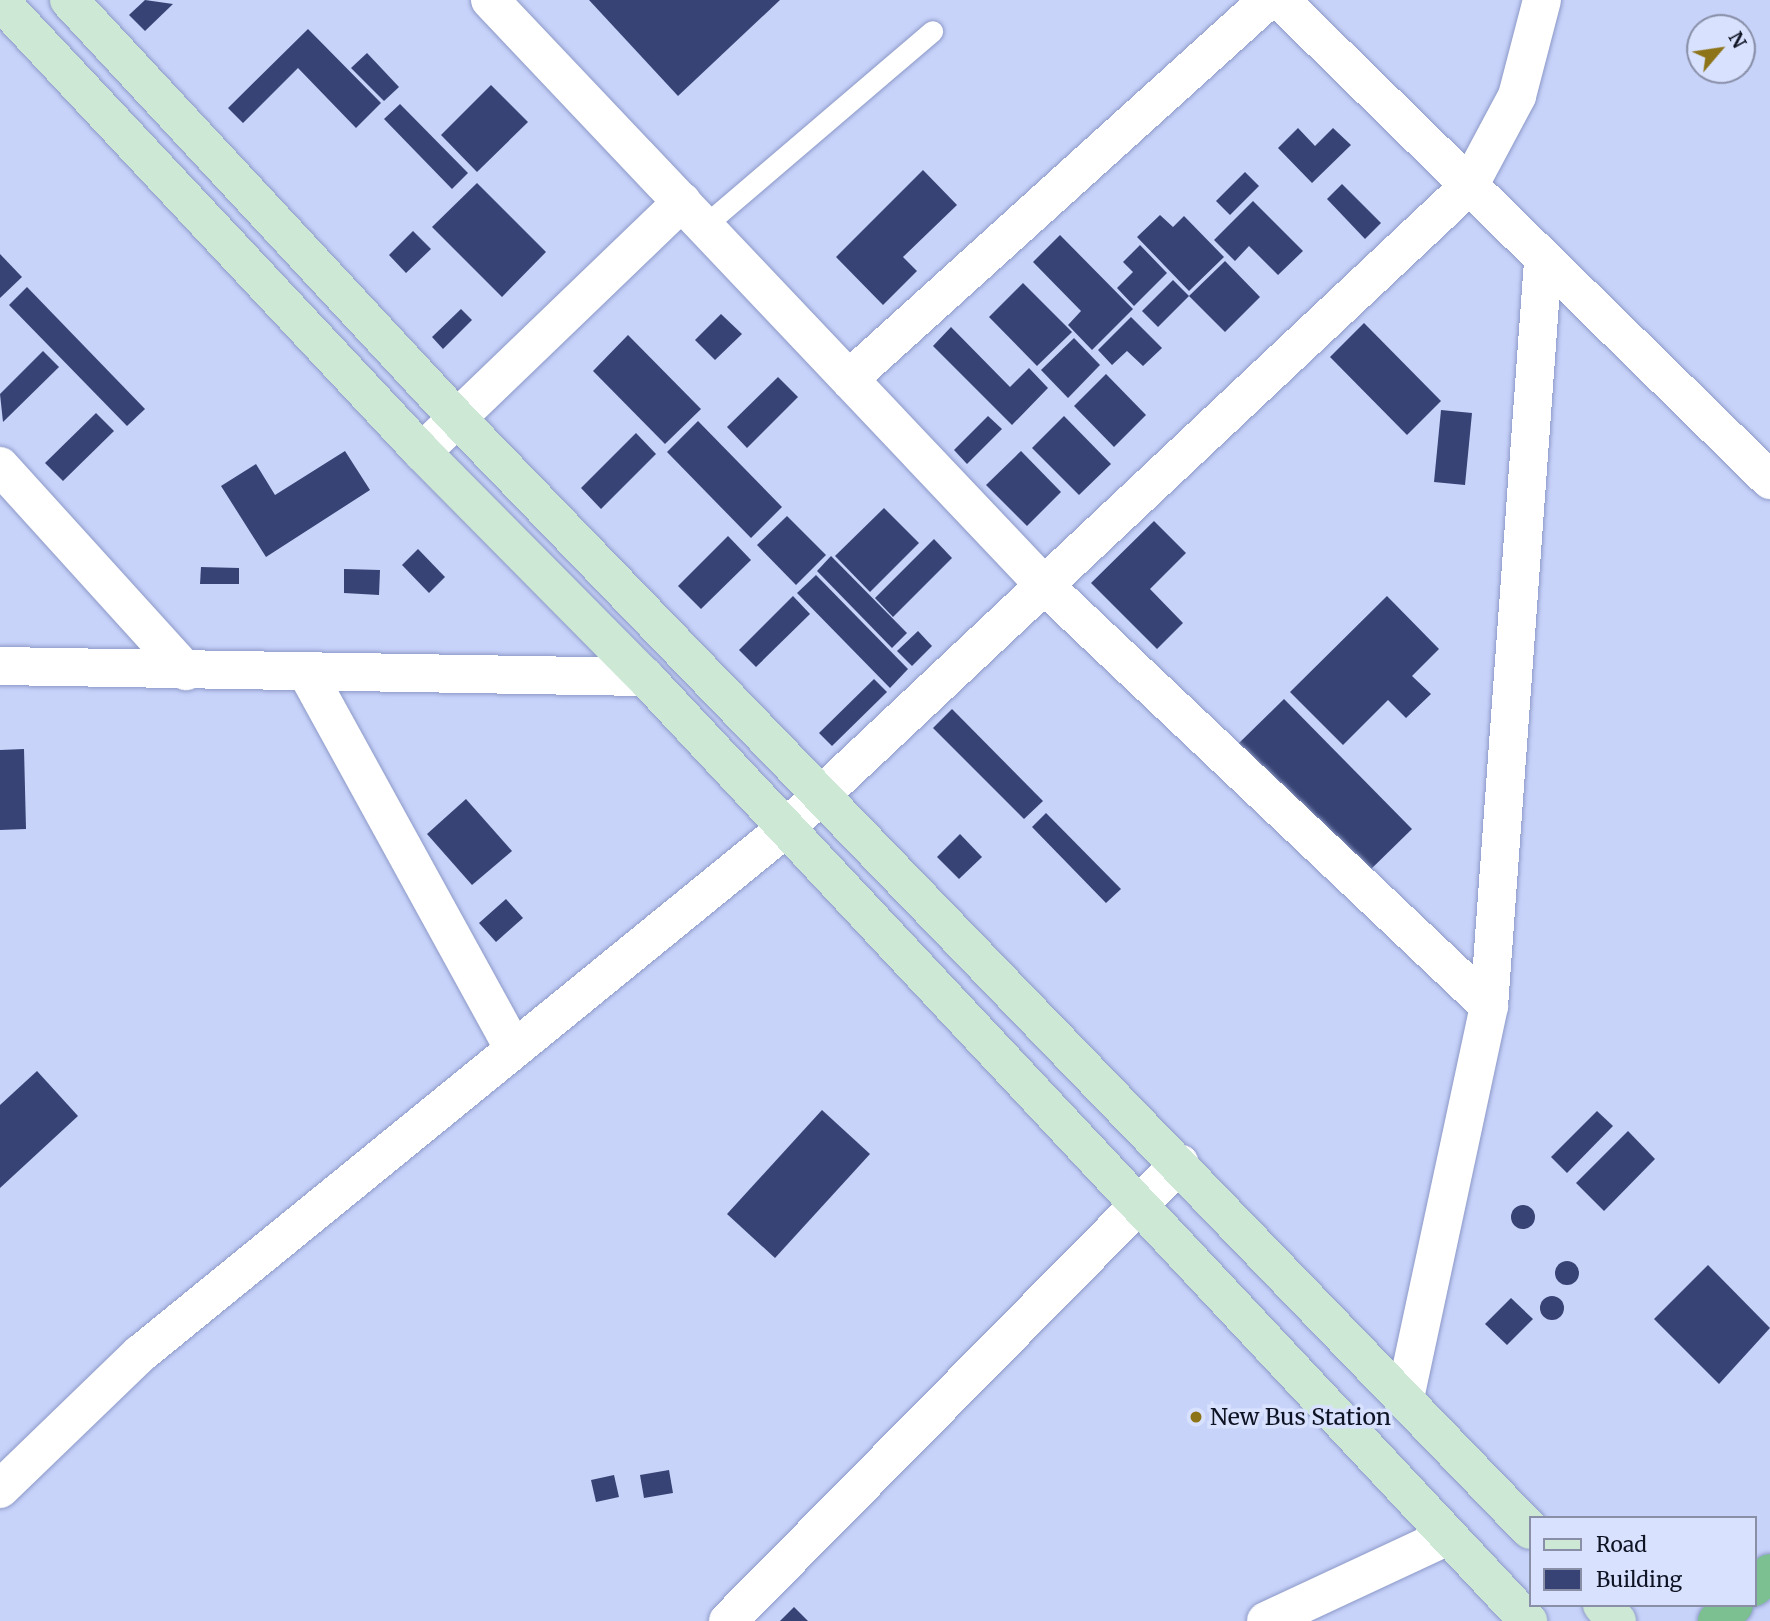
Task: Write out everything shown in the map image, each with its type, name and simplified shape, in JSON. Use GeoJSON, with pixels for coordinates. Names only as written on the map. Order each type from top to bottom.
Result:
{"type":"FeatureCollection","features":[{"type":"Feature","properties":{"kind":"highway"},"geometry":{"type":"LineString","coordinates":[[1756,1585],[1770,1573]]}},
{"type":"Feature","properties":{"kind":"highway"},"geometry":{"type":"LineString","coordinates":[[1717,1621],[1732,1607]]}},
{"type":"Feature","properties":{"kind":"main road"},"geometry":{"type":"LineString","coordinates":[[69,0],[457,418],[820,797],[1180,1163],[1528,1528]]}},
{"type":"Feature","properties":{"kind":"main road"},"geometry":{"type":"LineString","coordinates":[[0,1],[422,452],[645,677],[1446,1537],[1528,1621]]}},
{"type":"Feature","properties":{"kind":"main road"},"geometry":{"type":"LineString","coordinates":[[1604,1607],[1617,1621]]}},
{"type":"Feature","properties":{"kind":"street"},"geometry":{"type":"LineString","coordinates":[[490,0],[1042,583],[1489,1006]]}},
{"type":"Feature","properties":{"kind":"street"},"geometry":{"type":"LineString","coordinates":[[849,379],[1268,0]]}},
{"type":"Feature","properties":{"kind":"street"},"geometry":{"type":"LineString","coordinates":[[1280,0],[1543,261],[1770,480]]}},
{"type":"Feature","properties":{"kind":"street"},"geometry":{"type":"LineString","coordinates":[[0,1489],[140,1354],[513,1046],[786,828],[1042,583],[1469,186],[1517,96],[1542,0]]}},
{"type":"Feature","properties":{"kind":"street"},"geometry":{"type":"LineString","coordinates":[[422,452],[457,418],[693,214]]}},
{"type":"Feature","properties":{"kind":"street"},"geometry":{"type":"LineString","coordinates":[[1405,1398],[1489,1006],[1543,261]]}},
{"type":"Feature","properties":{"kind":"street"},"geometry":{"type":"LineString","coordinates":[[0,466],[186,671]]}},
{"type":"Feature","properties":{"kind":"street"},"geometry":{"type":"LineString","coordinates":[[0,666],[645,677]]}},
{"type":"Feature","properties":{"kind":"street"},"geometry":{"type":"LineString","coordinates":[[307,673],[513,1046]]}},
{"type":"Feature","properties":{"kind":"street"},"geometry":{"type":"LineString","coordinates":[[728,1621],[1135,1203],[1180,1163]]}},
{"type":"Feature","properties":{"kind":"street"},"geometry":{"type":"LineString","coordinates":[[1266,1621],[1446,1537]]}},
{"type":"Feature","properties":{"kind":"lane"},"geometry":{"type":"LineString","coordinates":[[693,214],[932,32]]}},
{"type":"Feature","properties":{"kind":"building"},"geometry":{"type":"Polygon","coordinates":[[[145,0],[173,4],[145,31],[129,15],[145,0]]]}},
{"type":"Feature","properties":{"kind":"building"},"geometry":{"type":"Polygon","coordinates":[[[589,0],[780,0],[678,96],[589,0]]]}},
{"type":"Feature","properties":{"kind":"building"},"geometry":{"type":"Polygon","coordinates":[[[308,29],[381,103],[356,128],[298,68],[243,123],[228,108],[308,29]]]}},
{"type":"Feature","properties":{"kind":"building"},"geometry":{"type":"Polygon","coordinates":[[[367,53],[399,87],[384,101],[351,68],[367,53]]]}},
{"type":"Feature","properties":{"kind":"building"},"geometry":{"type":"Polygon","coordinates":[[[491,85],[528,122],[477,172],[441,135],[491,85]]]}},
{"type":"Feature","properties":{"kind":"building"},"geometry":{"type":"Polygon","coordinates":[[[400,104],[468,173],[452,189],[384,119],[400,104]]]}},
{"type":"Feature","properties":{"kind":"building"},"geometry":{"type":"Polygon","coordinates":[[[1298,128],[1315,146],[1333,128],[1351,145],[1312,183],[1278,148],[1298,128]]]}},
{"type":"Feature","properties":{"kind":"building"},"geometry":{"type":"Polygon","coordinates":[[[923,170],[957,205],[903,257],[917,271],[883,305],[836,257],[923,170]]]}},
{"type":"Feature","properties":{"kind":"building"},"geometry":{"type":"Polygon","coordinates":[[[1245,172],[1259,186],[1230,215],[1216,201],[1245,172]]]}},
{"type":"Feature","properties":{"kind":"building"},"geometry":{"type":"Polygon","coordinates":[[[477,183],[546,252],[502,297],[432,227],[477,183]]]}},
{"type":"Feature","properties":{"kind":"building"},"geometry":{"type":"Polygon","coordinates":[[[1342,184],[1381,223],[1365,239],[1327,199],[1342,184]]]}},
{"type":"Feature","properties":{"kind":"building"},"geometry":{"type":"Polygon","coordinates":[[[1253,201],[1303,251],[1278,275],[1249,246],[1235,261],[1214,240],[1253,201]]]}},
{"type":"Feature","properties":{"kind":"building"},"geometry":{"type":"Polygon","coordinates":[[[1160,215],[1173,227],[1184,216],[1224,257],[1189,291],[1137,237],[1160,215]]]}},
{"type":"Feature","properties":{"kind":"building"},"geometry":{"type":"Polygon","coordinates":[[[413,231],[431,249],[406,273],[389,255],[413,231]]]}},
{"type":"Feature","properties":{"kind":"building"},"geometry":{"type":"Polygon","coordinates":[[[1060,235],[1133,309],[1092,350],[1068,325],[1081,311],[1033,262],[1060,235]]]}},
{"type":"Feature","properties":{"kind":"building"},"geometry":{"type":"Polygon","coordinates":[[[1140,245],[1167,273],[1134,306],[1117,288],[1133,272],[1123,262],[1140,245]]]}},
{"type":"Feature","properties":{"kind":"building"},"geometry":{"type":"Polygon","coordinates":[[[0,254],[22,277],[0,298],[0,254]]]}},
{"type":"Feature","properties":{"kind":"building"},"geometry":{"type":"Polygon","coordinates":[[[1225,261],[1260,297],[1225,332],[1189,296],[1225,261]]]}},
{"type":"Feature","properties":{"kind":"building"},"geometry":{"type":"Polygon","coordinates":[[[1173,280],[1189,296],[1158,327],[1142,311],[1173,280]]]}},
{"type":"Feature","properties":{"kind":"building"},"geometry":{"type":"Polygon","coordinates":[[[1023,283],[1072,332],[1037,366],[989,317],[1023,283]]]}},
{"type":"Feature","properties":{"kind":"building"},"geometry":{"type":"Polygon","coordinates":[[[27,287],[145,409],[127,426],[9,305],[27,287]]]}},
{"type":"Feature","properties":{"kind":"building"},"geometry":{"type":"Polygon","coordinates":[[[461,309],[472,320],[443,349],[432,337],[461,309]]]}},
{"type":"Feature","properties":{"kind":"building"},"geometry":{"type":"Polygon","coordinates":[[[721,314],[742,334],[715,360],[695,340],[721,314]]]}},
{"type":"Feature","properties":{"kind":"building"},"geometry":{"type":"Polygon","coordinates":[[[1131,317],[1162,348],[1143,366],[1127,351],[1112,365],[1098,350],[1131,317]]]}},
{"type":"Feature","properties":{"kind":"building"},"geometry":{"type":"Polygon","coordinates":[[[1364,323],[1441,401],[1407,435],[1330,357],[1364,323]]]}},
{"type":"Feature","properties":{"kind":"building"},"geometry":{"type":"Polygon","coordinates":[[[951,327],[1010,387],[1029,368],[1048,388],[1012,425],[933,346],[951,327]]]}},
{"type":"Feature","properties":{"kind":"building"},"geometry":{"type":"Polygon","coordinates":[[[628,335],[701,409],[665,444],[593,371],[628,335]]]}},
{"type":"Feature","properties":{"kind":"building"},"geometry":{"type":"Polygon","coordinates":[[[1074,338],[1100,365],[1068,398],[1041,370],[1074,338]]]}},
{"type":"Feature","properties":{"kind":"building"},"geometry":{"type":"Polygon","coordinates":[[[43,351],[59,367],[3,422],[0,394],[43,351]]]}},
{"type":"Feature","properties":{"kind":"building"},"geometry":{"type":"Polygon","coordinates":[[[1106,374],[1146,415],[1114,447],[1074,406],[1106,374]]]}},
{"type":"Feature","properties":{"kind":"building"},"geometry":{"type":"Polygon","coordinates":[[[778,377],[798,397],[747,448],[727,427],[778,377]]]}},
{"type":"Feature","properties":{"kind":"building"},"geometry":{"type":"Polygon","coordinates":[[[1441,410],[1472,413],[1465,485],[1434,482],[1441,410]]]}},
{"type":"Feature","properties":{"kind":"building"},"geometry":{"type":"Polygon","coordinates":[[[96,413],[114,431],[63,481],[45,463],[96,413]]]}},
{"type":"Feature","properties":{"kind":"building"},"geometry":{"type":"Polygon","coordinates":[[[988,416],[1002,429],[967,464],[954,450],[988,416]]]}},
{"type":"Feature","properties":{"kind":"building"},"geometry":{"type":"Polygon","coordinates":[[[1064,416],[1111,464],[1079,495],[1032,448],[1064,416]]]}},
{"type":"Feature","properties":{"kind":"building"},"geometry":{"type":"Polygon","coordinates":[[[698,421],[782,507],[751,538],[667,452],[698,421]]]}},
{"type":"Feature","properties":{"kind":"building"},"geometry":{"type":"Polygon","coordinates":[[[636,433],[656,454],[601,509],[581,488],[636,433]]]}},
{"type":"Feature","properties":{"kind":"building"},"geometry":{"type":"Polygon","coordinates":[[[345,451],[370,490],[266,557],[221,486],[256,464],[275,495],[345,451]]]}},
{"type":"Feature","properties":{"kind":"building"},"geometry":{"type":"Polygon","coordinates":[[[1021,451],[1061,492],[1027,526],[986,485],[1021,451]]]}},
{"type":"Feature","properties":{"kind":"building"},"geometry":{"type":"Polygon","coordinates":[[[884,508],[919,543],[870,592],[835,556],[884,508]]]}},
{"type":"Feature","properties":{"kind":"building"},"geometry":{"type":"Polygon","coordinates":[[[787,516],[826,555],[796,585],[757,545],[787,516]]]}},
{"type":"Feature","properties":{"kind":"building"},"geometry":{"type":"Polygon","coordinates":[[[1154,521],[1186,553],[1150,589],[1183,623],[1157,649],[1091,583],[1154,521]]]}},
{"type":"Feature","properties":{"kind":"building"},"geometry":{"type":"Polygon","coordinates":[[[728,536],[751,560],[701,609],[678,586],[728,536]]]}},
{"type":"Feature","properties":{"kind":"building"},"geometry":{"type":"Polygon","coordinates":[[[934,539],[952,558],[893,617],[875,598],[934,539]]]}},
{"type":"Feature","properties":{"kind":"building"},"geometry":{"type":"Polygon","coordinates":[[[418,549],[445,577],[429,593],[402,565],[418,549]]]}},
{"type":"Feature","properties":{"kind":"building"},"geometry":{"type":"Polygon","coordinates":[[[831,556],[907,633],[892,648],[817,571],[831,556]]]}},
{"type":"Feature","properties":{"kind":"building"},"geometry":{"type":"Polygon","coordinates":[[[201,567],[239,568],[239,584],[200,584],[201,567]]]}},
{"type":"Feature","properties":{"kind":"building"},"geometry":{"type":"Polygon","coordinates":[[[344,569],[380,570],[379,595],[344,593],[344,569]]]}},
{"type":"Feature","properties":{"kind":"building"},"geometry":{"type":"Polygon","coordinates":[[[816,575],[908,669],[890,688],[797,593],[816,575]]]}},
{"type":"Feature","properties":{"kind":"building"},"geometry":{"type":"Polygon","coordinates":[[[793,596],[810,614],[756,667],[739,650],[793,596]]]}},
{"type":"Feature","properties":{"kind":"building"},"geometry":{"type":"Polygon","coordinates":[[[1387,596],[1439,649],[1412,676],[1431,694],[1406,718],[1388,700],[1343,745],[1290,692],[1387,596]]]}},
{"type":"Feature","properties":{"kind":"building"},"geometry":{"type":"Polygon","coordinates":[[[918,631],[932,646],[912,666],[897,651],[918,631]]]}},
{"type":"Feature","properties":{"kind":"building"},"geometry":{"type":"Polygon","coordinates":[[[874,679],[887,692],[832,746],[819,733],[874,679]]]}},
{"type":"Feature","properties":{"kind":"building"},"geometry":{"type":"Polygon","coordinates":[[[1284,699],[1412,829],[1366,874],[1238,744],[1284,699]]]}},
{"type":"Feature","properties":{"kind":"building"},"geometry":{"type":"Polygon","coordinates":[[[952,709],[1043,801],[1024,819],[933,728],[952,709]]]}},
{"type":"Feature","properties":{"kind":"building"},"geometry":{"type":"Polygon","coordinates":[[[24,749],[26,829],[0,830],[0,750],[24,749]]]}},
{"type":"Feature","properties":{"kind":"building"},"geometry":{"type":"Polygon","coordinates":[[[466,799],[512,851],[472,885],[427,834],[466,799]]]}},
{"type":"Feature","properties":{"kind":"building"},"geometry":{"type":"Polygon","coordinates":[[[1046,813],[1121,889],[1106,903],[1032,827],[1046,813]]]}},
{"type":"Feature","properties":{"kind":"building"},"geometry":{"type":"Polygon","coordinates":[[[960,834],[982,857],[959,879],[937,857],[960,834]]]}},
{"type":"Feature","properties":{"kind":"building"},"geometry":{"type":"Polygon","coordinates":[[[506,899],[523,918],[496,942],[479,923],[506,899]]]}},
{"type":"Feature","properties":{"kind":"building"},"geometry":{"type":"Polygon","coordinates":[[[37,1071],[78,1116],[0,1188],[0,1105],[37,1071]]]}},
{"type":"Feature","properties":{"kind":"building"},"geometry":{"type":"Polygon","coordinates":[[[822,1110],[870,1154],[775,1258],[727,1214],[822,1110]]]}},
{"type":"Feature","properties":{"kind":"building"},"geometry":{"type":"Polygon","coordinates":[[[1597,1111],[1613,1126],[1567,1173],[1551,1157],[1597,1111]]]}},
{"type":"Feature","properties":{"kind":"building"},"geometry":{"type":"Polygon","coordinates":[[[1628,1131],[1655,1159],[1604,1211],[1576,1183],[1628,1131]]]}},
{"type":"Feature","properties":{"kind":"building"},"geometry":{"type":"Polygon","coordinates":[[[1523,1205],[1532,1208],[1535,1217],[1532,1226],[1523,1229],[1514,1226],[1511,1217],[1514,1208],[1523,1205]]]}},
{"type":"Feature","properties":{"kind":"building"},"geometry":{"type":"Polygon","coordinates":[[[1567,1261],[1576,1264],[1579,1273],[1576,1282],[1567,1285],[1558,1282],[1555,1273],[1558,1264],[1567,1261]]]}},
{"type":"Feature","properties":{"kind":"building"},"geometry":{"type":"Polygon","coordinates":[[[1708,1265],[1770,1328],[1719,1384],[1654,1319],[1708,1265]]]}},
{"type":"Feature","properties":{"kind":"building"},"geometry":{"type":"Polygon","coordinates":[[[1552,1296],[1561,1299],[1564,1308],[1561,1317],[1552,1320],[1543,1317],[1540,1308],[1543,1299],[1552,1296]]]}},
{"type":"Feature","properties":{"kind":"building"},"geometry":{"type":"Polygon","coordinates":[[[1511,1298],[1533,1319],[1507,1345],[1485,1324],[1511,1298]]]}},
{"type":"Feature","properties":{"kind":"building"},"geometry":{"type":"Polygon","coordinates":[[[669,1470],[673,1493],[644,1498],[640,1475],[669,1470]]]}},
{"type":"Feature","properties":{"kind":"building"},"geometry":{"type":"Polygon","coordinates":[[[614,1475],[619,1497],[596,1502],[591,1480],[614,1475]]]}},
{"type":"Feature","properties":{"kind":"building"},"geometry":{"type":"Polygon","coordinates":[[[794,1607],[808,1621],[780,1621],[794,1607]]]}},
{"type":"Feature","properties":{"kind":"place","name":"New Bus Station"},"geometry":{"type":"Point","coordinates":[1196,1417]}}]}
